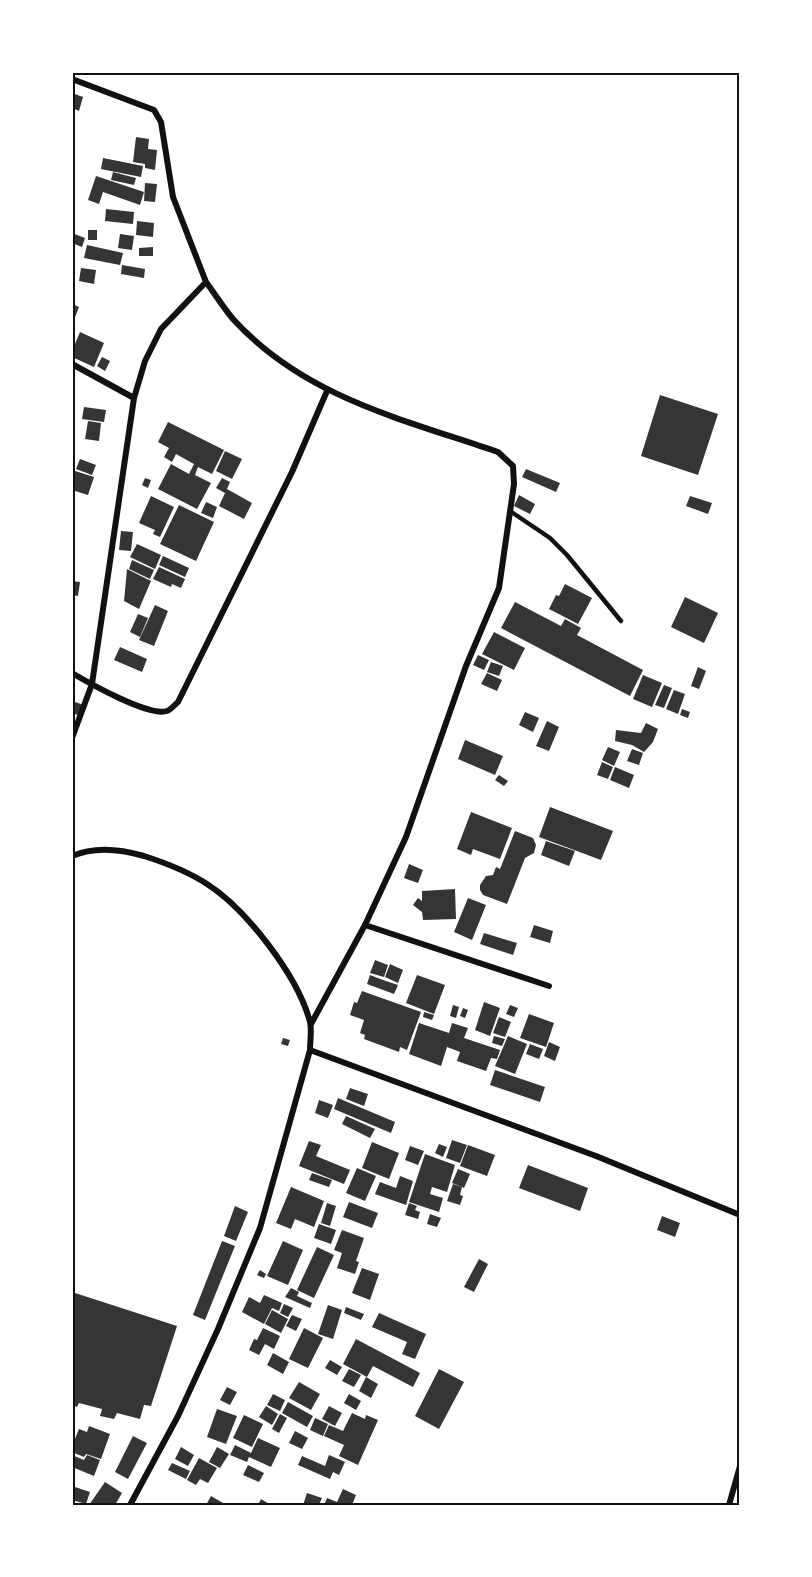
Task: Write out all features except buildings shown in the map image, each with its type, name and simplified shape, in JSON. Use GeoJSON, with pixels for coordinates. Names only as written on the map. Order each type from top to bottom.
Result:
{"type":"FeatureCollection","features":[{"type":"Feature","properties":{"kind":"street"},"geometry":{"type":"LineString","coordinates":[[72,79],[154,110],[160,122],[173,197],[206,282],[233,318],[263,347],[297,373],[327,391],[363,407],[498,452],[513,466],[514,484],[499,588],[466,666],[406,837],[365,925],[310,1024]]}},
{"type":"Feature","properties":{"kind":"street"},"geometry":{"type":"LineString","coordinates":[[72,738],[92,684],[134,398],[145,361],[161,329],[206,282]]}},
{"type":"Feature","properties":{"kind":"street"},"geometry":{"type":"LineString","coordinates":[[72,364],[134,398]]}},
{"type":"Feature","properties":{"kind":"street"},"geometry":{"type":"LineString","coordinates":[[72,673],[152,711],[167,711],[178,702],[292,472],[327,391]]}},
{"type":"Feature","properties":{"kind":"street"},"geometry":{"type":"LineString","coordinates":[[72,856],[98,848],[132,852],[177,866],[209,885],[239,912],[277,956],[297,990],[310,1024],[310,1050],[260,1228],[218,1329],[178,1416],[130,1505]]}},
{"type":"Feature","properties":{"kind":"street"},"geometry":{"type":"LineString","coordinates":[[365,925],[549,986]]}},
{"type":"Feature","properties":{"kind":"street"},"geometry":{"type":"LineString","coordinates":[[310,1050],[596,1156],[740,1215]]}},
{"type":"Feature","properties":{"kind":"street"},"geometry":{"type":"LineString","coordinates":[[729,1505],[740,1466]]}},
{"type":"Feature","properties":{"kind":"lane"},"geometry":{"type":"LineString","coordinates":[[510,511],[555,544],[621,621]]}}]}
